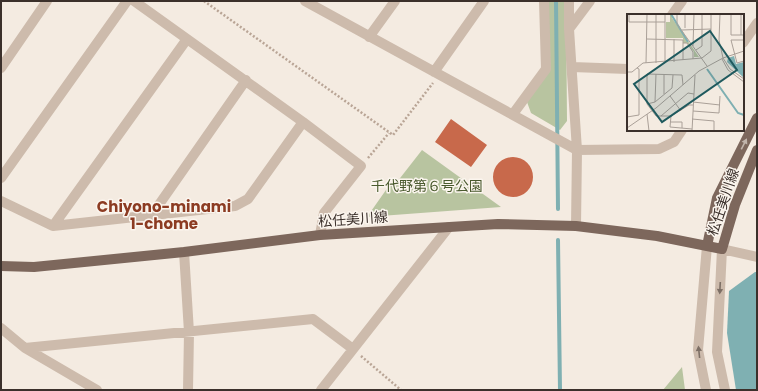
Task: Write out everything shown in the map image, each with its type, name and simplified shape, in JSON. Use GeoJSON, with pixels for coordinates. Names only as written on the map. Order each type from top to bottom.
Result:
{"type":"FeatureCollection","features":[{"type":"Feature","properties":{"kind":"main road","name":"松任美川線"},"geometry":{"type":"LineString","coordinates":[[707,246],[717,198],[757,118]]}},
{"type":"Feature","properties":{"kind":"main road","name":"松任美川線"},"geometry":{"type":"LineString","coordinates":[[1,266],[34,267],[184,252],[320,235],[498,224],[576,226],[657,236],[722,249],[735,205],[757,150]]}},
{"type":"Feature","properties":{"kind":"street"},"geometry":{"type":"LineString","coordinates":[[1,68],[47,1]]}},
{"type":"Feature","properties":{"kind":"street"},"geometry":{"type":"LineString","coordinates":[[1,178],[127,1]]}},
{"type":"Feature","properties":{"kind":"street"},"geometry":{"type":"LineString","coordinates":[[134,1],[187,40],[246,80],[361,166],[324,213],[320,235]]}},
{"type":"Feature","properties":{"kind":"street"},"geometry":{"type":"LineString","coordinates":[[305,1],[577,150],[659,148],[674,142],[681,131]]}},
{"type":"Feature","properties":{"kind":"street"},"geometry":{"type":"LineString","coordinates":[[370,37],[395,1]]}},
{"type":"Feature","properties":{"kind":"street"},"geometry":{"type":"LineString","coordinates":[[437,74],[484,1]]}},
{"type":"Feature","properties":{"kind":"street"},"geometry":{"type":"LineString","coordinates":[[513,114],[546,69],[544,1]]}},
{"type":"Feature","properties":{"kind":"street"},"geometry":{"type":"LineString","coordinates":[[569,1],[569,29],[577,150],[576,226]]}},
{"type":"Feature","properties":{"kind":"street"},"geometry":{"type":"LineString","coordinates":[[569,29],[590,1]]}},
{"type":"Feature","properties":{"kind":"street"},"geometry":{"type":"LineString","coordinates":[[673,14],[682,1]]}},
{"type":"Feature","properties":{"kind":"street"},"geometry":{"type":"LineString","coordinates":[[744,42],[757,23]]}},
{"type":"Feature","properties":{"kind":"street"},"geometry":{"type":"LineString","coordinates":[[53,226],[187,40]]}},
{"type":"Feature","properties":{"kind":"street"},"geometry":{"type":"LineString","coordinates":[[572,67],[627,68]]}},
{"type":"Feature","properties":{"kind":"street"},"geometry":{"type":"LineString","coordinates":[[152,216],[246,80]]}},
{"type":"Feature","properties":{"kind":"street"},"geometry":{"type":"LineString","coordinates":[[1,201],[53,226],[234,206],[248,199],[303,122]]}},
{"type":"Feature","properties":{"kind":"street"},"geometry":{"type":"LineString","coordinates":[[321,390],[449,227]]}},
{"type":"Feature","properties":{"kind":"street"},"geometry":{"type":"LineString","coordinates":[[706,390],[698,350],[707,246]]}},
{"type":"Feature","properties":{"kind":"street"},"geometry":{"type":"LineString","coordinates":[[725,390],[717,352],[722,249],[757,257]]}},
{"type":"Feature","properties":{"kind":"street"},"geometry":{"type":"LineString","coordinates":[[184,252],[189,332],[188,390]]}},
{"type":"Feature","properties":{"kind":"street"},"geometry":{"type":"LineString","coordinates":[[25,348],[313,319],[353,349]]}},
{"type":"Feature","properties":{"kind":"street"},"geometry":{"type":"LineString","coordinates":[[1,328],[25,348],[95,390]]}},
{"type":"Feature","properties":{"kind":"path"},"geometry":{"type":"LineString","coordinates":[[204,1],[393,136],[437,74]]}},
{"type":"Feature","properties":{"kind":"path"},"geometry":{"type":"LineString","coordinates":[[361,166],[389,133]]}},
{"type":"Feature","properties":{"kind":"path"},"geometry":{"type":"LineString","coordinates":[[353,349],[401,390]]}},
{"type":"Feature","properties":{"kind":"green space"},"geometry":{"type":"Polygon","coordinates":[[[548,1],[566,1],[567,121],[560,130],[531,113],[527,102],[550,66],[548,1]]]}},
{"type":"Feature","properties":{"kind":"green space","name":"千代野第６号公園"},"geometry":{"type":"Polygon","coordinates":[[[422,150],[501,207],[367,217],[393,180],[397,182],[422,150]]]}},
{"type":"Feature","properties":{"kind":"green space"},"geometry":{"type":"Polygon","coordinates":[[[682,367],[685,390],[663,390],[682,367]]]}},
{"type":"Feature","properties":{"kind":"water"},"geometry":{"type":"Polygon","coordinates":[[[757,272],[757,390],[736,390],[727,333],[729,291],[757,272]]]}},
{"type":"Feature","properties":{"kind":"building"},"geometry":{"type":"Polygon","coordinates":[[[451,119],[487,145],[471,167],[435,142],[451,119]]]}},
{"type":"Feature","properties":{"kind":"building"},"geometry":{"type":"Polygon","coordinates":[[[513,157],[527,163],[533,177],[527,191],[513,197],[499,191],[493,177],[499,163],[513,157]]]}},
{"type":"Feature","properties":{"kind":"waterway"},"geometry":{"type":"LineString","coordinates":[[556,1],[558,209]]}},
{"type":"Feature","properties":{"kind":"waterway"},"geometry":{"type":"LineString","coordinates":[[558,240],[560,390]]}},
{"type":"Feature","properties":{"kind":"district","name":"Chiyono-minami 1-chome"},"geometry":{"type":"Point","coordinates":[164,216]}}]}
